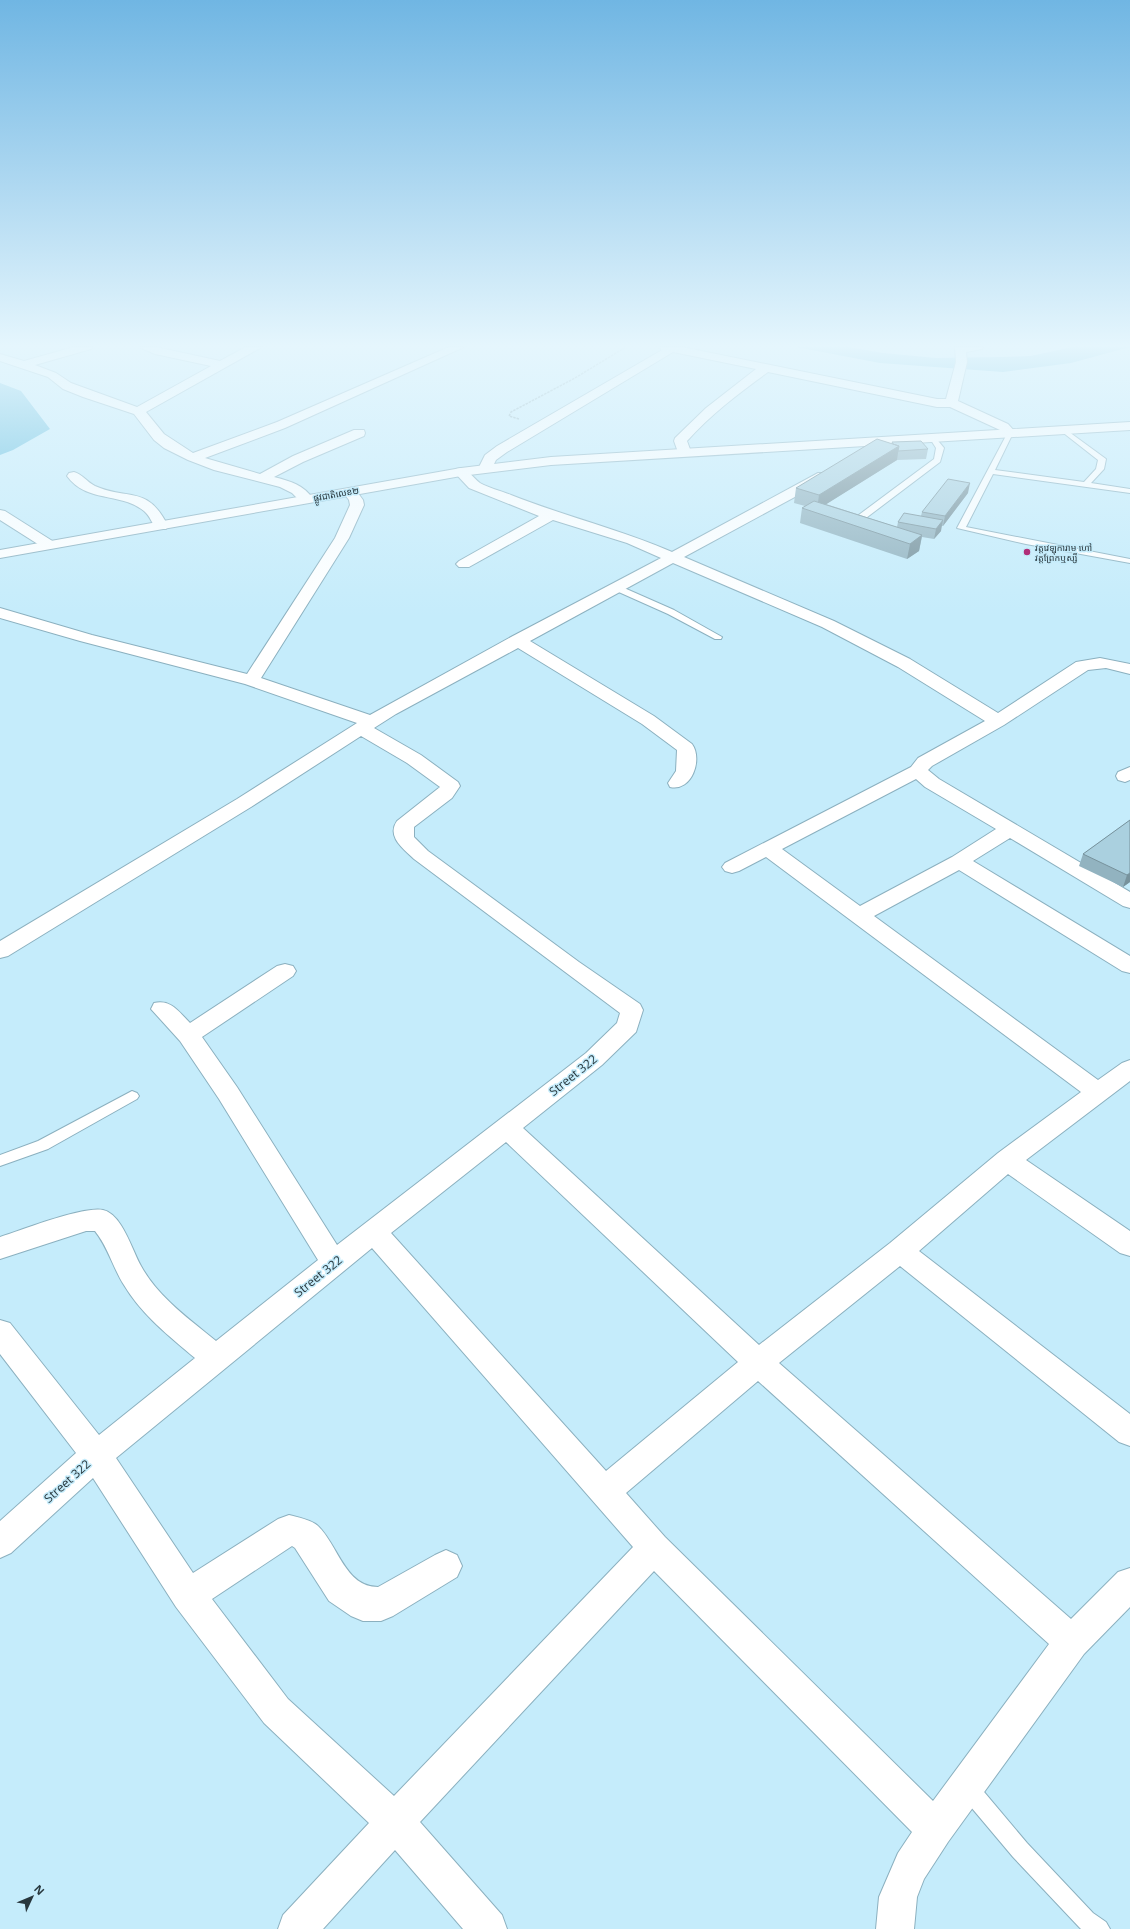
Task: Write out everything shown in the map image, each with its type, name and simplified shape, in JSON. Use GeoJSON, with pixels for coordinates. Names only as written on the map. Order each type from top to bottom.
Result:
{"type":"FeatureCollection","features":[{"type":"Feature","properties":{"kind":"main road"},"geometry":{"type":"LineString","coordinates":[[159,437],[176,449],[195,457],[233,471],[262,478],[302,492],[306,499]]}},
{"type":"Feature","properties":{"kind":"main road"},"geometry":{"type":"LineString","coordinates":[[195,457],[249,437]]}},
{"type":"Feature","properties":{"kind":"main road"},"geometry":{"type":"LineString","coordinates":[[262,478],[298,459],[349,437]]}},
{"type":"Feature","properties":{"kind":"main road"},"geometry":{"type":"LineString","coordinates":[[486,469],[490,458],[523,437]]}},
{"type":"Feature","properties":{"kind":"main road"},"geometry":{"type":"LineString","coordinates":[[683,437],[680,441],[684,452]]}},
{"type":"Feature","properties":{"kind":"main road","name":"ផ្លូវជាតិលេខ២"},"geometry":{"type":"LineString","coordinates":[[0,554],[461,472],[551,461],[932,437]]}},
{"type":"Feature","properties":{"kind":"main road"},"geometry":{"type":"LineString","coordinates":[[857,458],[871,450],[864,442]]}},
{"type":"Feature","properties":{"kind":"main road"},"geometry":{"type":"LineString","coordinates":[[0,951],[184,840],[367,725],[436,684],[836,469]]}},
{"type":"Feature","properties":{"kind":"main road"},"geometry":{"type":"LineString","coordinates":[[461,472],[474,485],[551,515],[632,540],[828,624],[904,663],[998,721]]}},
{"type":"Feature","properties":{"kind":"main road"},"geometry":{"type":"LineString","coordinates":[[74,476],[78,481],[94,491],[141,503],[149,508],[162,526]]}},
{"type":"Feature","properties":{"kind":"main road"},"geometry":{"type":"LineString","coordinates":[[251,680],[342,538],[357,505],[356,500],[350,492]]}},
{"type":"Feature","properties":{"kind":"main road"},"geometry":{"type":"LineString","coordinates":[[0,514],[49,545]]}},
{"type":"Feature","properties":{"kind":"main road"},"geometry":{"type":"LineString","coordinates":[[464,564],[551,515]]}},
{"type":"Feature","properties":{"kind":"main road"},"geometry":{"type":"LineString","coordinates":[[0,613],[86,638],[251,680],[367,725]]}},
{"type":"Feature","properties":{"kind":"main road"},"geometry":{"type":"LineString","coordinates":[[517,640],[648,720],[686,748],[687,758],[685,775],[677,783]]}},
{"type":"Feature","properties":{"kind":"main road"},"geometry":{"type":"LineString","coordinates":[[732,868],[918,771],[925,762],[998,721],[1090,662],[1099,662],[1130,669]]}},
{"type":"Feature","properties":{"kind":"main road","name":"Street 322"},"geometry":{"type":"LineString","coordinates":[[0,1542],[96,1455],[217,1359],[334,1263],[594,1059],[628,1026],[632,1010],[421,856],[404,838],[404,826],[444,794],[451,786],[367,725]]}},
{"type":"Feature","properties":{"kind":"main road"},"geometry":{"type":"LineString","coordinates":[[918,771],[932,783],[1008,830],[1130,901]]}},
{"type":"Feature","properties":{"kind":"main road"},"geometry":{"type":"LineString","coordinates":[[859,915],[959,861],[1008,830]]}},
{"type":"Feature","properties":{"kind":"main road"},"geometry":{"type":"LineString","coordinates":[[768,850],[859,915],[1098,1092]]}},
{"type":"Feature","properties":{"kind":"main road"},"geometry":{"type":"LineString","coordinates":[[959,861],[1130,966]]}},
{"type":"Feature","properties":{"kind":"main road"},"geometry":{"type":"LineString","coordinates":[[188,1035],[285,971]]}},
{"type":"Feature","properties":{"kind":"main road"},"geometry":{"type":"LineString","coordinates":[[162,1010],[188,1035],[228,1092],[334,1263]]}},
{"type":"Feature","properties":{"kind":"main road"},"geometry":{"type":"LineString","coordinates":[[604,1492],[758,1364],[900,1251],[1007,1160],[1130,1069]]}},
{"type":"Feature","properties":{"kind":"main road"},"geometry":{"type":"LineString","coordinates":[[507,1128],[758,1364],[1072,1642]]}},
{"type":"Feature","properties":{"kind":"main road"},"geometry":{"type":"LineString","coordinates":[[1007,1160],[1130,1245]]}},
{"type":"Feature","properties":{"kind":"main road"},"geometry":{"type":"LineString","coordinates":[[0,1248],[86,1220],[102,1220],[111,1230],[136,1282],[154,1305],[217,1359]]}},
{"type":"Feature","properties":{"kind":"main road"},"geometry":{"type":"LineString","coordinates":[[374,1232],[654,1548],[935,1829]]}},
{"type":"Feature","properties":{"kind":"main road"},"geometry":{"type":"LineString","coordinates":[[900,1251],[1130,1432]]}},
{"type":"Feature","properties":{"kind":"main road"},"geometry":{"type":"LineString","coordinates":[[0,1332],[96,1455],[188,1595],[276,1711],[395,1822],[488,1929]]}},
{"type":"Feature","properties":{"kind":"main road"},"geometry":{"type":"LineString","coordinates":[[188,1595],[288,1530],[306,1536],[341,1589],[364,1604],[381,1604],[446,1566]]}},
{"type":"Feature","properties":{"kind":"main road"},"geometry":{"type":"LineString","coordinates":[[297,1929],[395,1822],[654,1548]]}},
{"type":"Feature","properties":{"kind":"main road"},"geometry":{"type":"LineString","coordinates":[[895,1929],[898,1897],[911,1866],[935,1829],[1072,1642],[1130,1584]]}},
{"type":"Feature","properties":{"kind":"lane"},"geometry":{"type":"LineString","coordinates":[[859,519],[937,460],[940,448],[932,437]]}},
{"type":"Feature","properties":{"kind":"lane"},"geometry":{"type":"LineString","coordinates":[[1008,437],[961,528],[964,530],[1130,561]]}},
{"type":"Feature","properties":{"kind":"lane"},"geometry":{"type":"LineString","coordinates":[[1073,437],[1102,459],[1100,468],[1086,485]]}},
{"type":"Feature","properties":{"kind":"lane"},"geometry":{"type":"LineString","coordinates":[[989,471],[1130,492]]}},
{"type":"Feature","properties":{"kind":"lane"},"geometry":{"type":"LineString","coordinates":[[615,587],[671,612],[718,637]]}},
{"type":"Feature","properties":{"kind":"lane"},"geometry":{"type":"LineString","coordinates":[[0,1161],[43,1145],[132,1096]]}},
{"type":"Feature","properties":{"kind":"lane"},"geometry":{"type":"LineString","coordinates":[[967,1787],[1020,1850],[1086,1920],[1099,1929]]}},
{"type":"Feature","properties":{"kind":"water"},"geometry":{"type":"Polygon","coordinates":[[[0,437],[36,437],[13,450],[0,455],[0,437]]]}},
{"type":"Feature","properties":{"kind":"building"},"geometry":{"type":"Polygon","coordinates":[[[877,439],[899,446],[819,495],[796,488],[877,439]]]}},
{"type":"Feature","properties":{"kind":"building"},"geometry":{"type":"Polygon","coordinates":[[[921,441],[928,449],[898,451],[899,446],[893,444],[892,442],[921,441]]]}},
{"type":"Feature","properties":{"kind":"building"},"geometry":{"type":"Polygon","coordinates":[[[948,479],[970,483],[945,516],[922,512],[948,479]]]}},
{"type":"Feature","properties":{"kind":"building"},"geometry":{"type":"Polygon","coordinates":[[[814,501],[922,535],[910,544],[802,508],[814,501]]]}},
{"type":"Feature","properties":{"kind":"building"},"geometry":{"type":"Polygon","coordinates":[[[904,513],[943,520],[936,529],[898,522],[904,513]]]}},
{"type":"Feature","properties":{"kind":"building"},"geometry":{"type":"Polygon","coordinates":[[[1130,820],[1130,873],[1127,875],[1083,854],[1130,820]]]}},
{"type":"Feature","properties":{"kind":"place","name":"វត្តវេឡុការាម ហៅ វត្តព្រែកឬស្សី"},"geometry":{"type":"Point","coordinates":[1027,552]}}]}
